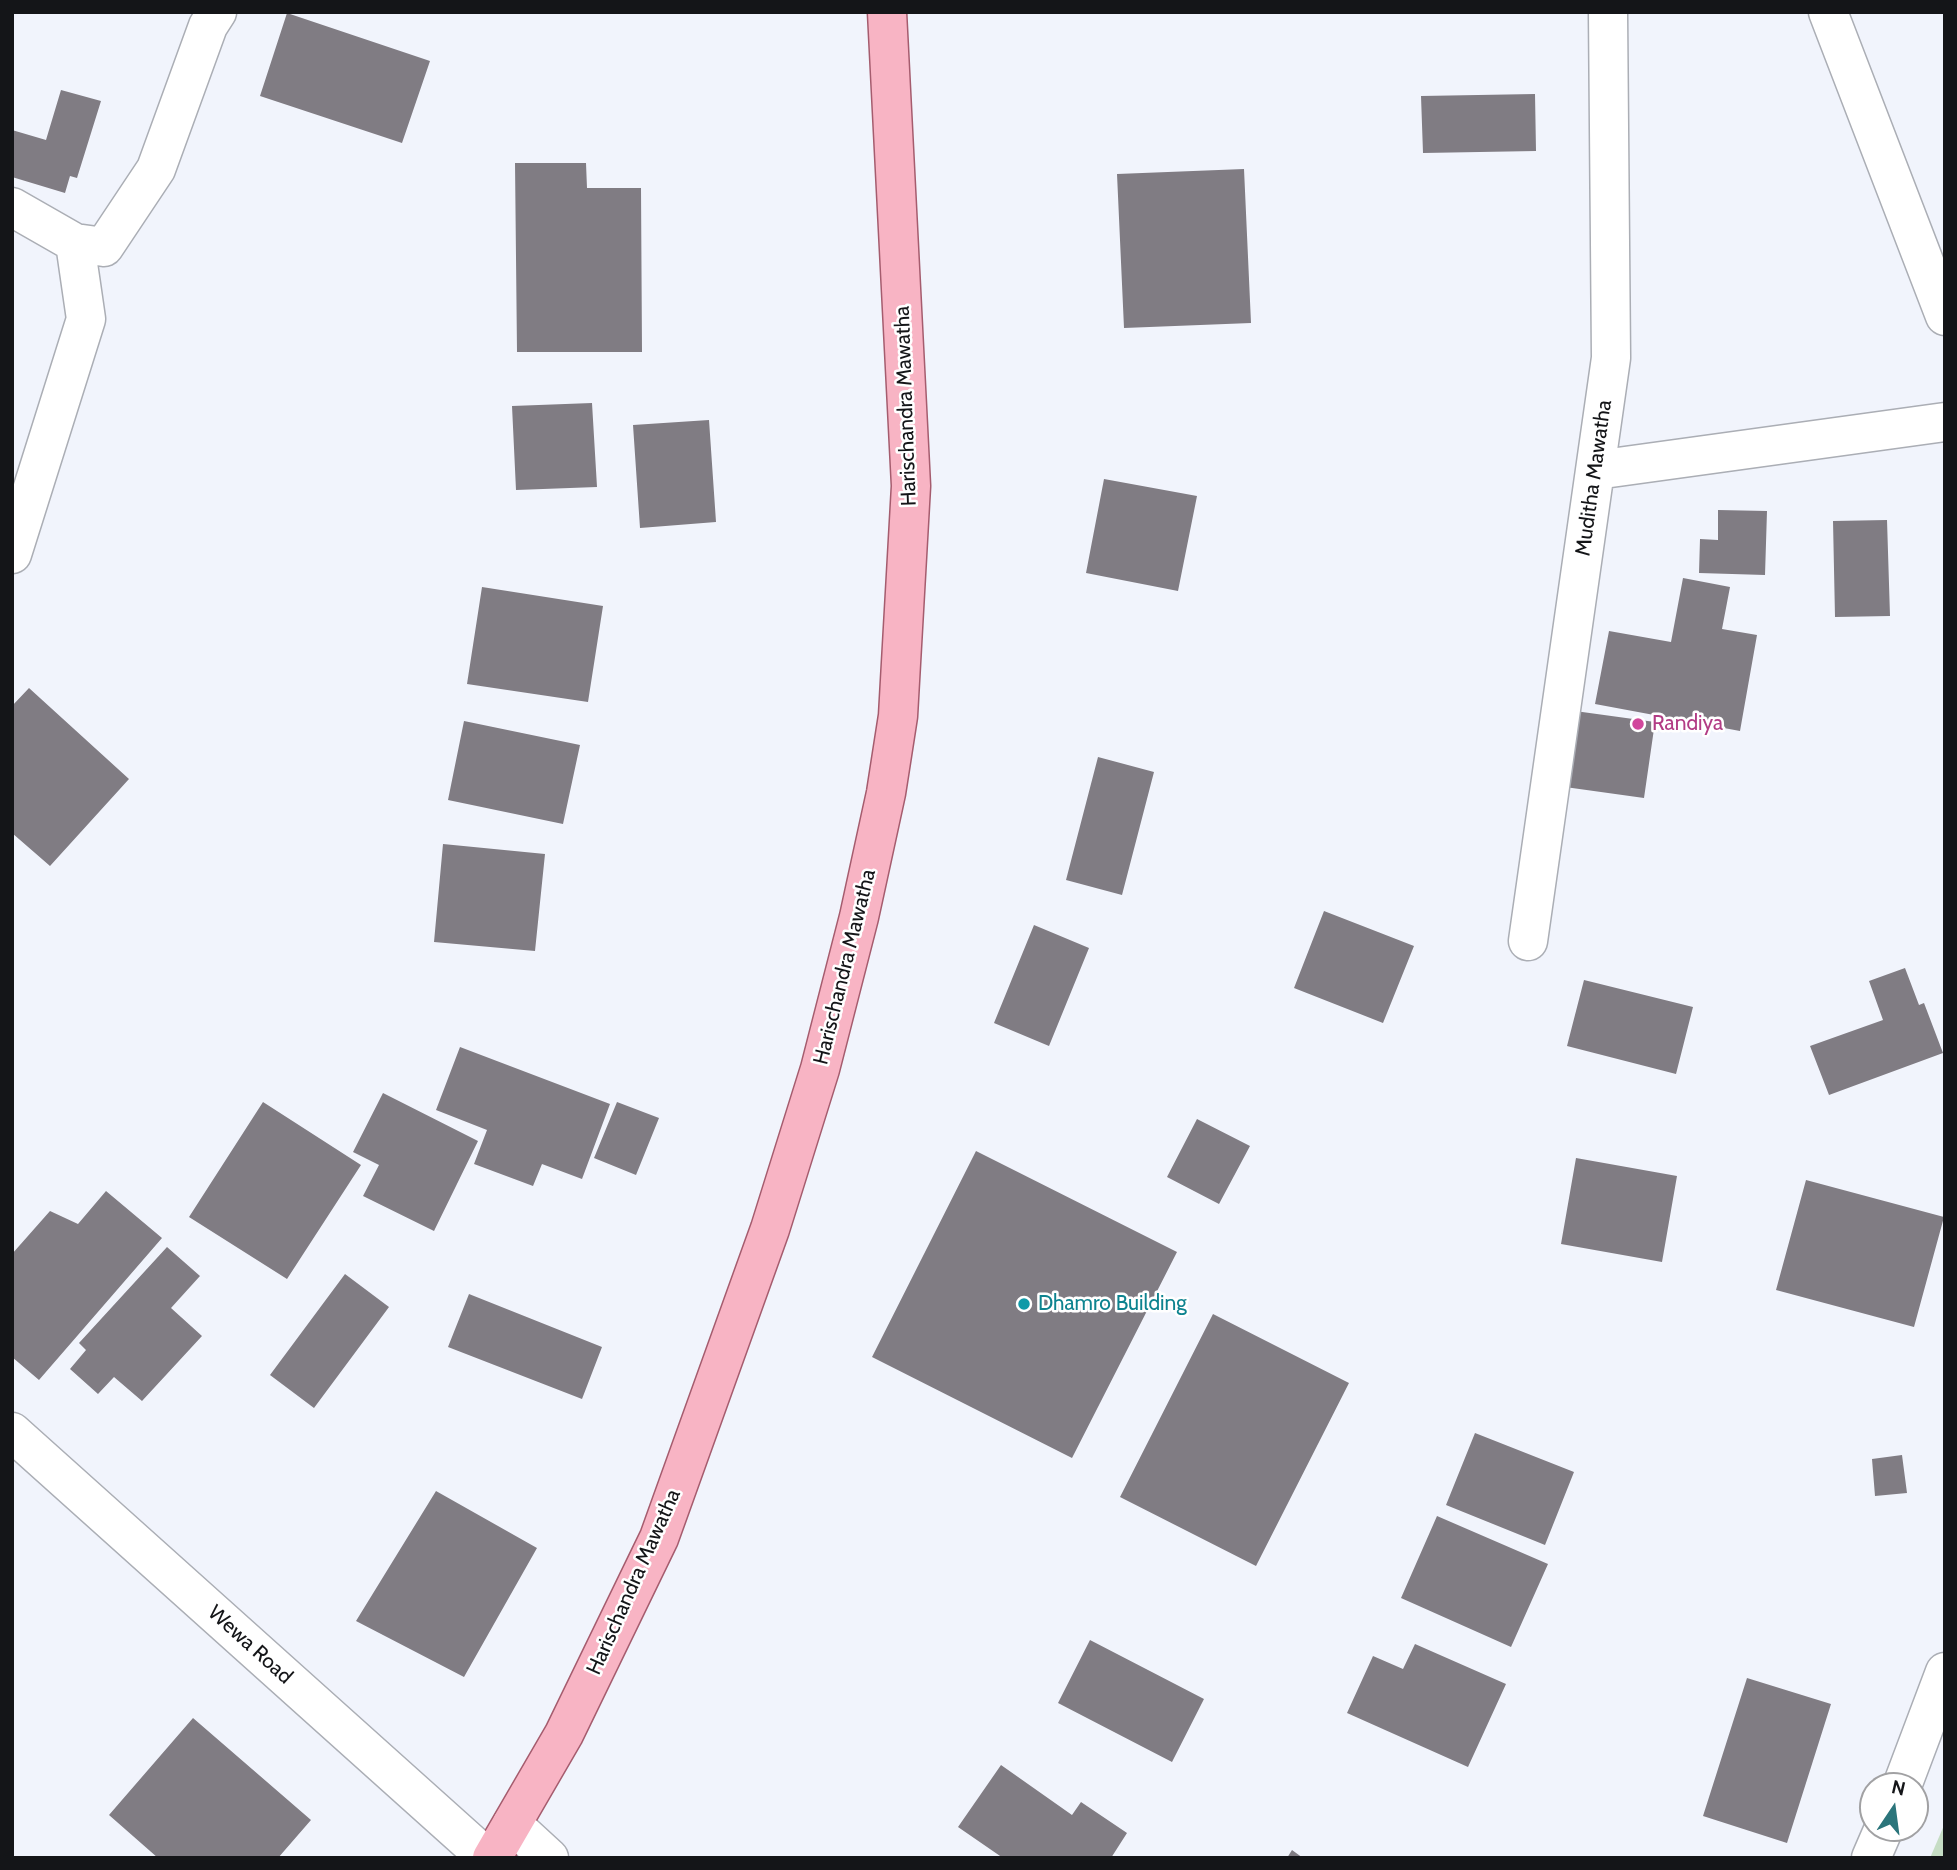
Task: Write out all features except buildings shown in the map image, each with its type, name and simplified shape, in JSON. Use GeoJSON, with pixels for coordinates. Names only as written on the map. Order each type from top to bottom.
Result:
{"type":"FeatureCollection","features":[{"type":"Feature","properties":{"kind":"main road","name":"Harischandra Mawatha"},"geometry":{"type":"LineString","coordinates":[[489,1858],[564,1734],[659,1538],[770,1229],[820,1069],[859,917],[886,793],[898,716],[911,486],[887,12]]}},
{"type":"Feature","properties":{"kind":"street"},"geometry":{"type":"LineString","coordinates":[[12,207],[75,243],[104,247],[156,169],[208,26],[217,12]]}},
{"type":"Feature","properties":{"kind":"street","name":"Muditha Mawatha"},"geometry":{"type":"LineString","coordinates":[[1528,941],[1611,358],[1608,12]]}},
{"type":"Feature","properties":{"kind":"street"},"geometry":{"type":"LineString","coordinates":[[1828,12],[1945,316]]}},
{"type":"Feature","properties":{"kind":"street"},"geometry":{"type":"LineString","coordinates":[[12,554],[86,319],[75,243]]}},
{"type":"Feature","properties":{"kind":"street"},"geometry":{"type":"LineString","coordinates":[[1596,470],[1945,422]]}},
{"type":"Feature","properties":{"kind":"street","name":"Wewa Road"},"geometry":{"type":"LineString","coordinates":[[12,1432],[489,1858]]}},
{"type":"Feature","properties":{"kind":"street"},"geometry":{"type":"LineString","coordinates":[[1907,1772],[1945,1672]]}},
{"type":"Feature","properties":{"kind":"street"},"geometry":{"type":"LineString","coordinates":[[512,1824],[549,1858]]}},
{"type":"Feature","properties":{"kind":"green space"},"geometry":{"type":"Polygon","coordinates":[[[1945,1823],[1945,1858],[1930,1858],[1945,1823]]]}},
{"type":"Feature","properties":{"kind":"place","name":"Randiya"},"geometry":{"type":"Point","coordinates":[1638,724]}},
{"type":"Feature","properties":{"kind":"place","name":"Dhamro Building"},"geometry":{"type":"Point","coordinates":[1024,1304]}}]}
